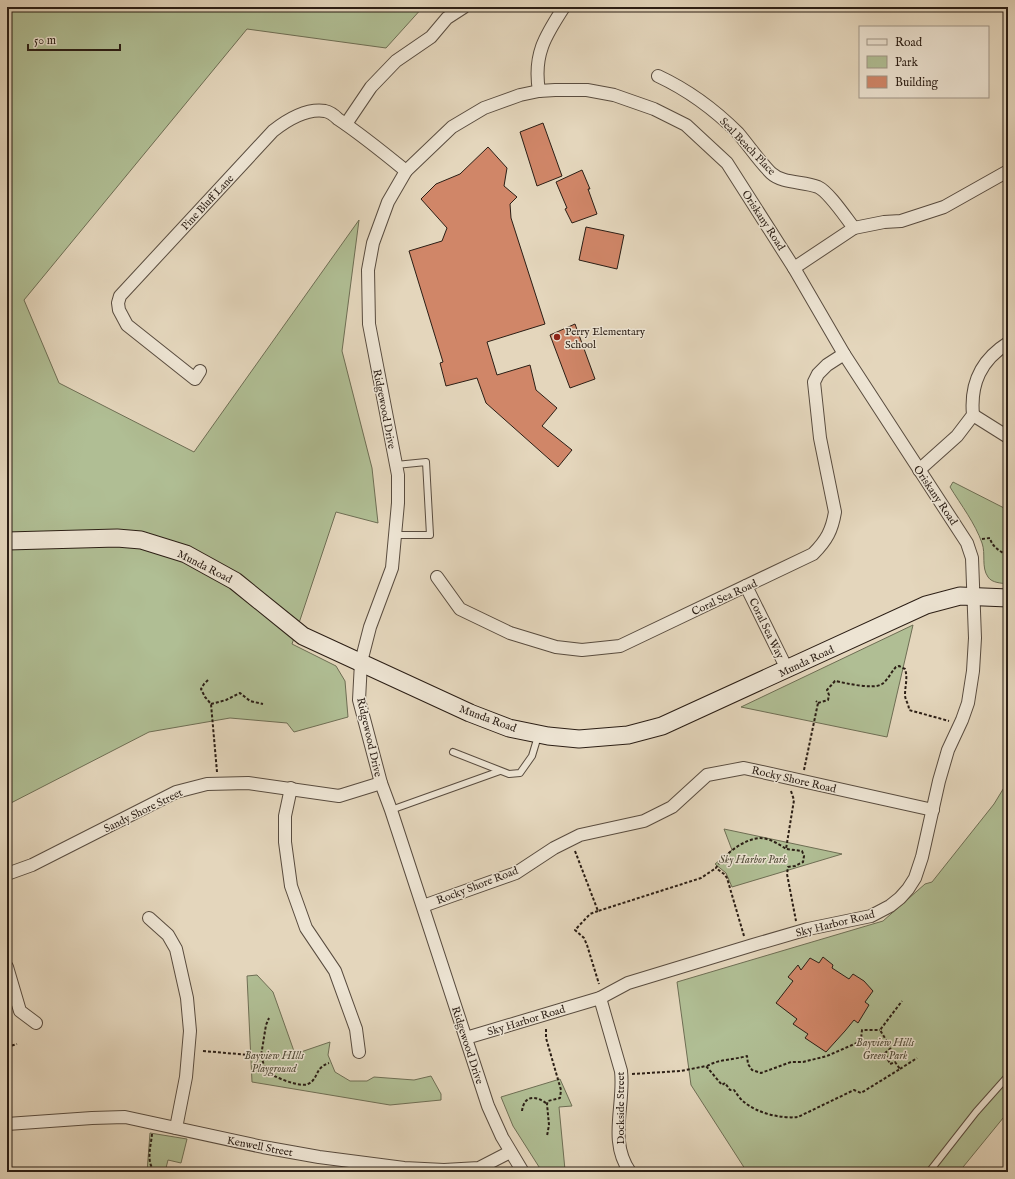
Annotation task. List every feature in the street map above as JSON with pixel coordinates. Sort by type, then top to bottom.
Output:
[{"type":"street","points":[[346,124],[370,88],[396,61],[431,37],[447,18],[464,7]]},
{"type":"street","points":[[538,92],[537,71],[540,50],[549,29],[564,7]]},
{"type":"street","name":"Seal Beach Place","points":[[658,76],[673,83],[714,110],[738,133],[772,174],[784,180],[819,187],[837,204],[854,228]]},
{"type":"street","name":"Oriskany Road","points":[[406,171],[452,127],[468,116],[502,100],[538,92],[571,89],[587,90],[614,95],[654,109],[686,125],[727,163],[794,268],[844,354],[967,543],[972,558],[973,596]]},
{"type":"street","name":"Pine Bluff Lane","points":[[200,370],[195,379],[126,325],[119,310],[118,303],[120,296],[273,131],[281,124],[300,114],[327,111],[406,171]]},
{"type":"street","name":"Ridgewood Drive","points":[[406,171],[388,202],[373,243],[368,270],[369,324],[398,475],[398,504],[392,568],[370,626],[361,662],[359,700],[381,783],[488,1106],[510,1152],[523,1172]]},
{"type":"street","points":[[794,268],[854,228],[884,222],[901,221],[944,207],[1008,171]]},
{"type":"street","points":[[919,470],[957,436],[973,415],[972,404],[974,386],[978,375],[998,349],[1008,343]]},
{"type":"street","name":"Coral Sea Road","points":[[437,577],[460,610],[510,633],[556,648],[582,650],[620,646],[813,554],[828,536],[835,512],[820,438],[814,382],[818,374],[827,365],[844,354]]},
{"type":"street","points":[[973,415],[1008,437]]},
{"type":"street","name":"Munda Road","points":[[7,541],[117,538],[141,540],[186,554],[235,581],[303,636],[470,713],[509,728],[538,734],[579,739],[628,735],[662,726],[926,605],[960,596],[1008,598]]},
{"type":"street","name":"Coral Sea Way","points":[[746,586],[787,670]]},
{"type":"street","name":"Sky Harbor Road","points":[[466,1038],[600,998],[628,983],[808,929],[871,916],[881,912],[900,898],[915,878],[922,857],[948,750],[968,704],[973,671],[975,638],[973,596]]},
{"type":"street","name":"Rocky Shore Road","points":[[422,906],[516,873],[554,848],[580,835],[644,821],[672,807],[706,775],[744,768],[933,810]]},
{"type":"street","name":"Sandy Shore Street","points":[[7,874],[32,866],[176,792],[207,784],[248,783],[339,796],[381,783]]},
{"type":"street","points":[[291,788],[285,816],[285,842],[291,886],[306,928],[335,971],[356,1029],[359,1052]]},
{"type":"street","points":[[149,918],[168,935],[176,949],[188,998],[190,1031],[186,1077],[176,1128]]},
{"type":"street","points":[[7,967],[20,1011],[36,1023]]},
{"type":"street","name":"Dockside Street","points":[[600,998],[623,1082],[618,1127],[619,1143],[621,1155],[630,1172]]},
{"type":"street","name":"Kenwell Street","points":[[7,1124],[125,1117],[277,1150],[404,1168],[444,1170],[479,1168],[510,1152]]},
{"type":"lane","points":[[396,465],[426,462],[430,535],[396,535]]},
{"type":"lane","points":[[453,752],[509,774],[520,773],[532,756],[538,734]]},
{"type":"lane","points":[[391,810],[500,771]]},
{"type":"lane","points":[[928,1172],[976,1112],[1008,1076]]},
{"type":"path","points":[[982,539],[990,538],[991,542],[996,548],[1008,556]]},
{"type":"path","points":[[818,703],[828,700],[829,695],[827,690],[835,681],[866,687],[877,686],[881,685],[896,667],[899,666],[905,669],[907,674],[905,697],[909,705],[909,710],[950,721]]},
{"type":"path","points":[[208,680],[201,689],[205,698],[211,704],[217,772]]},
{"type":"path","points":[[211,704],[226,700],[240,693],[250,701],[263,704]]},
{"type":"path","points":[[804,771],[818,703]]},
{"type":"path","points":[[786,849],[794,800],[791,791]]},
{"type":"path","points":[[599,984],[588,945],[584,938],[575,930],[590,914],[701,878],[716,868],[720,862],[737,847],[751,840],[760,838],[767,839],[786,849],[802,852],[804,856],[803,862],[795,866],[788,867],[787,874],[796,921]]},
{"type":"path","points":[[575,851],[598,911]]},
{"type":"path","points":[[716,868],[727,878],[744,936]]},
{"type":"path","points":[[880,1030],[902,1001]]},
{"type":"path","points":[[269,1018],[266,1025],[261,1056],[266,1070],[274,1076],[301,1086],[307,1085],[312,1081],[319,1068],[329,1063]]},
{"type":"path","points":[[546,1029],[546,1038],[561,1090],[560,1098],[548,1101],[547,1104]]},
{"type":"path","points":[[625,1075],[681,1071],[706,1066],[718,1060],[736,1059],[747,1056],[748,1064],[752,1070],[760,1073],[791,1062],[803,1062],[827,1056],[859,1042],[861,1039],[862,1030],[880,1030]]},
{"type":"path","points":[[880,1030],[891,1048],[885,1053],[890,1064],[895,1062],[900,1069]]},
{"type":"path","points":[[7,1047],[17,1044]]},
{"type":"path","points":[[203,1051],[261,1056]]},
{"type":"path","points":[[706,1066],[722,1084],[725,1083],[730,1090],[734,1090],[744,1102],[761,1112],[791,1118],[798,1117],[854,1090],[861,1093],[917,1058]]},
{"type":"path","points":[[522,1111],[523,1104],[532,1098],[542,1100],[547,1104],[549,1125],[547,1136]]},
{"type":"path","points":[[152,1133],[150,1163],[151,1169],[156,1172]]},
{"type":"green space","points":[[7,7],[423,7],[386,48],[247,29],[24,300],[59,383],[194,452],[359,220],[342,351],[372,468],[378,523],[336,512],[292,644],[336,666],[345,681],[348,717],[294,732],[287,723],[230,718],[149,732],[7,805]]},
{"type":"green space","points":[[953,482],[1008,510],[1008,584],[997,582],[988,577],[984,565],[982,543],[972,521],[950,487]]},
{"type":"green space","points":[[913,625],[887,737],[741,707]]},
{"type":"green space","name":"Bayview Hills Green Park","points":[[1008,781],[1008,1112],[959,1172],[747,1172],[691,1085],[677,982],[883,921],[925,884],[932,882],[994,804]]},
{"type":"green space","name":"Sky Harbor Park","points":[[724,829],[842,854],[732,887],[726,873],[715,864],[732,850]]},
{"type":"green space","name":"Bayview HIlls Playground","points":[[257,975],[273,992],[295,1054],[330,1042],[328,1055],[335,1072],[350,1081],[367,1081],[374,1077],[414,1080],[431,1076],[441,1094],[441,1100],[390,1105],[252,1082],[247,976]]},
{"type":"green space","points":[[560,1079],[572,1106],[559,1107],[565,1170],[541,1170],[513,1126],[501,1097]]},
{"type":"green space","points":[[150,1133],[187,1139],[181,1163],[168,1160],[165,1172],[147,1172]]},
{"type":"building","points":[[543,123],[562,176],[537,186],[520,132]]},
{"type":"building","points":[[488,147],[507,168],[504,186],[517,197],[510,204],[511,218],[545,324],[487,342],[497,375],[530,365],[536,390],[557,408],[542,426],[572,450],[558,467],[486,403],[477,378],[446,386],[440,363],[443,362],[409,251],[442,241],[447,228],[421,199],[436,184],[460,174]]},
{"type":"building","points":[[582,170],[590,189],[588,189],[597,214],[572,223],[565,209],[567,208],[556,182]]},
{"type":"building","points":[[586,227],[624,235],[617,269],[579,260]]},
{"type":"building","points":[[575,324],[595,379],[570,388],[550,335]]},
{"type":"building","points":[[823,957],[833,965],[832,968],[849,979],[853,974],[864,981],[873,991],[865,1002],[869,1005],[858,1023],[854,1020],[826,1052],[805,1038],[808,1034],[793,1024],[797,1019],[776,1003],[793,981],[788,977],[798,965],[801,970],[810,958],[819,963]]},
{"type":"place","name":"Perry Elementary School","points":[[557,337]]}]
